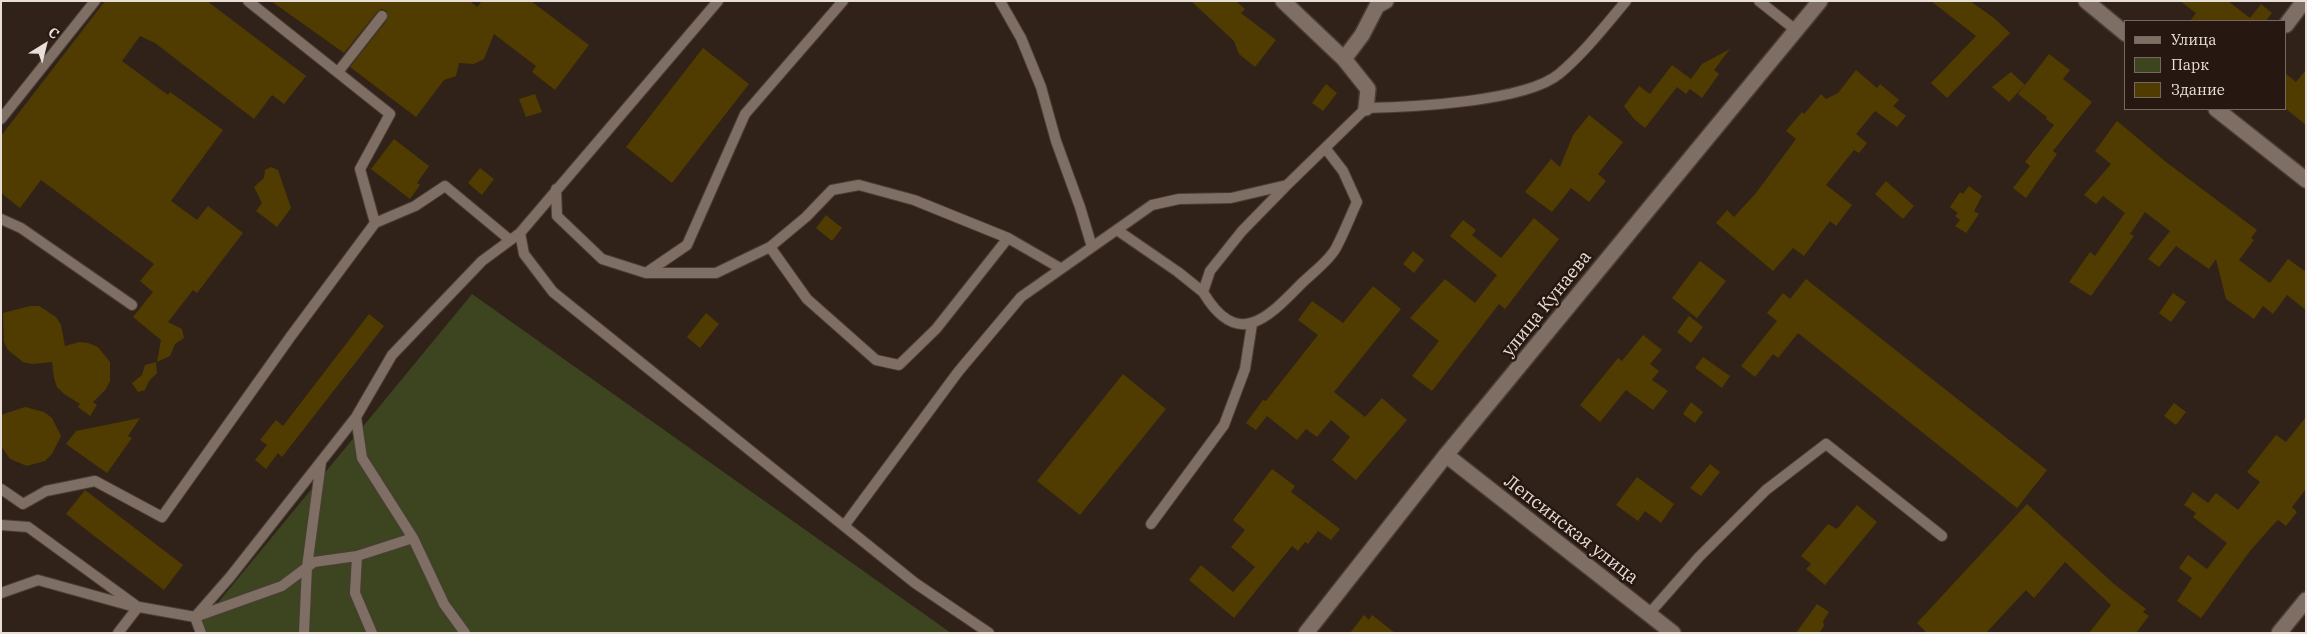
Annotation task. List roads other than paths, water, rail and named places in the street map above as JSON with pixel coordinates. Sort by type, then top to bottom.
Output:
[{"type":"main road","points":[[1283,1],[1344,59],[1368,90],[1366,108]]},
{"type":"main road","points":[[1344,59],[1362,35],[1377,6],[1386,1]]},
{"type":"main road","name":"улица Кунаева","points":[[1306,633],[1446,455],[1820,1]]},
{"type":"main road","points":[[2086,1],[2124,32]]},
{"type":"main road","points":[[2287,24],[2304,1]]},
{"type":"main road","points":[[2219,110],[2306,180]]},
{"type":"main road","name":"Лепсинская улица","points":[[1446,455],[1673,633]]},
{"type":"main road","points":[[2279,633],[2306,600]]},
{"type":"lane","points":[[1,120],[96,1]]},
{"type":"lane","points":[[248,1],[390,114],[360,169],[375,223]]},
{"type":"lane","points":[[195,617],[230,577],[356,417],[392,356],[482,261],[520,233],[718,1]]},
{"type":"lane","points":[[646,273],[687,245],[745,114],[843,1]]},
{"type":"lane","points":[[1000,1],[1020,38],[1041,87],[1056,141],[1080,207],[1092,247]]},
{"type":"lane","points":[[1202,292],[1210,271],[1242,231],[1366,108],[1406,107],[1524,92],[1558,75],[1626,1]]},
{"type":"lane","points":[[1759,1],[1796,31]]},
{"type":"lane","points":[[338,72],[382,16]]},
{"type":"lane","points":[[1117,230],[1178,272],[1202,292],[1212,307],[1234,324],[1252,324],[1278,308],[1335,249],[1357,202],[1343,171],[1326,149]]},
{"type":"lane","points":[[556,189],[557,216],[602,259],[646,273],[716,273],[770,247],[806,217],[832,190],[859,185],[914,200],[1008,238],[1060,268]]},
{"type":"lane","points":[[844,526],[958,372],[1021,297],[1152,205],[1179,199],[1231,198],[1287,185]]},
{"type":"lane","points":[[1,489],[23,504],[46,490],[95,482],[162,517],[291,336],[375,223],[415,206],[445,186],[510,240]]},
{"type":"lane","points":[[1,219],[21,228],[132,305]]},
{"type":"lane","points":[[520,233],[524,254],[553,292],[915,583],[989,633]]},
{"type":"lane","points":[[770,247],[807,299],[876,360],[898,365],[936,329],[1008,238]]},
{"type":"lane","points":[[1150,524],[1224,425],[1245,369],[1252,324]]},
{"type":"lane","points":[[356,417],[362,458],[413,538],[444,604],[466,633]]},
{"type":"lane","points":[[1648,615],[1699,557],[1766,490],[1826,444],[1942,536]]},
{"type":"lane","points":[[304,633],[307,568],[322,460]]},
{"type":"lane","points":[[1,525],[28,527],[138,607]]},
{"type":"lane","points":[[1,593],[38,580],[138,607],[195,617],[282,586],[314,562],[357,556],[413,538]]},
{"type":"lane","points":[[357,556],[355,593],[372,633]]},
{"type":"lane","points":[[118,633],[138,607]]},
{"type":"lane","points":[[195,617],[201,633]]}]
